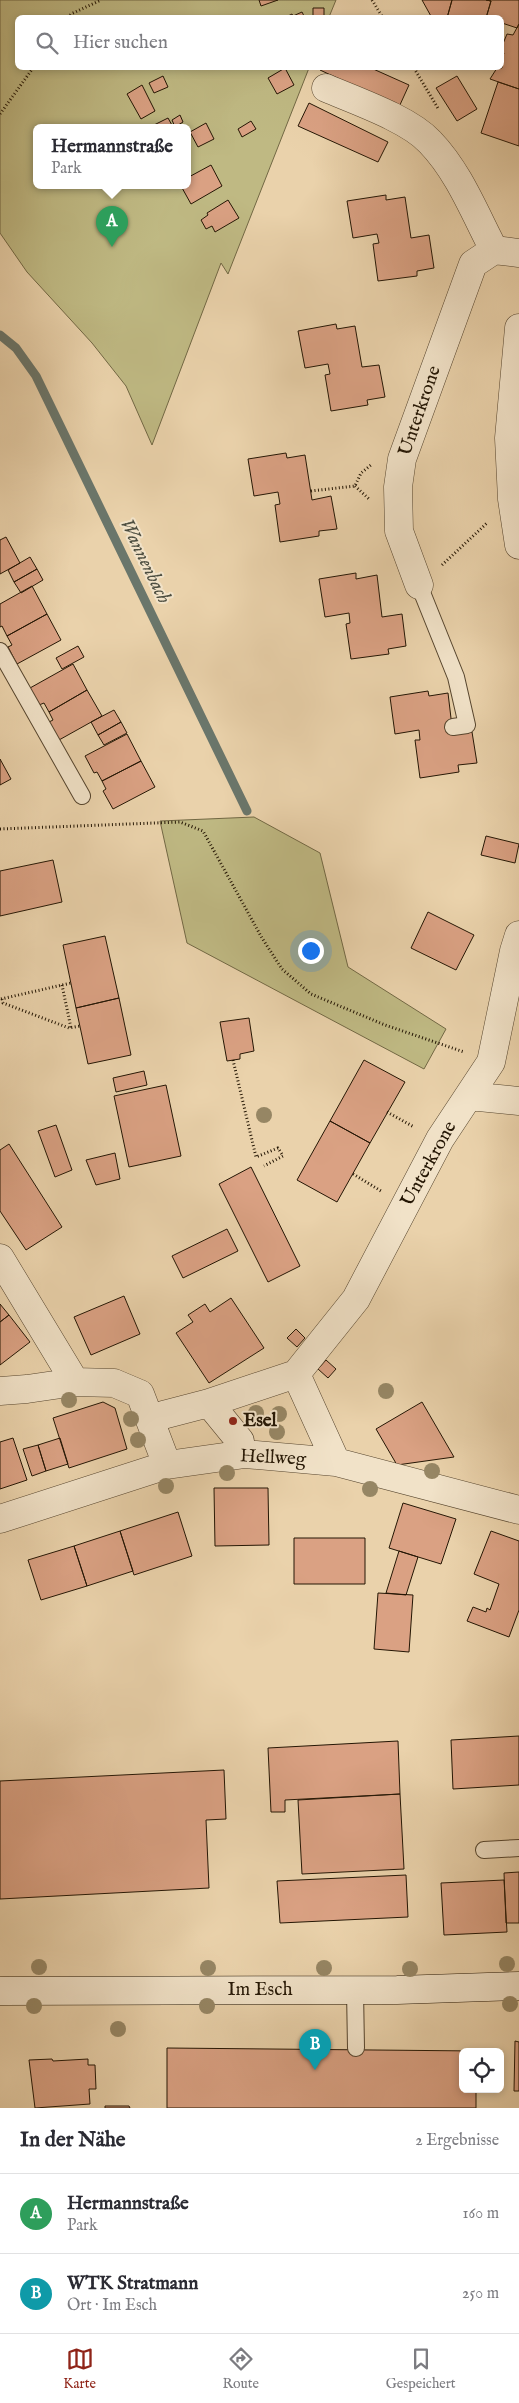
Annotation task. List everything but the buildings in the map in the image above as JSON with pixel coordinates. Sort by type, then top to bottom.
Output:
[{"type":"street","name":"Unterkrone","points":[[326,88],[400,121],[429,141],[452,170],[506,251],[473,264],[402,459],[398,487],[399,531],[419,585]]},
{"type":"street","points":[[519,328],[510,438],[512,499],[519,545]]},
{"type":"street","name":"Unterkrone","points":[[296,1374],[356,1299],[440,1138],[491,1062],[519,935]]},
{"type":"street","points":[[469,1096],[519,1102]]},
{"type":"street","points":[[0,1258],[76,1382]]},
{"type":"street","points":[[163,1415],[209,1403],[296,1374],[336,1462]]},
{"type":"street","points":[[0,1390],[27,1389],[76,1382],[114,1383],[140,1394],[167,1465]]},
{"type":"street","points":[[209,1403],[240,1440]]},
{"type":"street","name":"Hellweg","points":[[0,1519],[167,1465],[245,1454],[336,1462],[519,1510]]},
{"type":"street","name":"Im Esch","points":[[0,1991],[355,1990],[519,1986]]},
{"type":"lane","points":[[419,585],[456,678],[467,725],[452,727]]},
{"type":"lane","points":[[0,651],[82,796]]},
{"type":"lane","points":[[484,1850],[519,1848]]},
{"type":"lane","points":[[355,1990],[356,2048]]},
{"type":"path","points":[[70,15],[101,0]]},
{"type":"path","points":[[372,0],[381,15]]},
{"type":"path","points":[[0,114],[32,70]]},
{"type":"path","points":[[311,491],[355,486],[361,474],[372,464],[384,459],[402,459]]},
{"type":"path","points":[[454,555],[491,520]]},
{"type":"path","points":[[0,829],[180,822],[204,831],[262,938],[282,969],[311,994],[385,1025],[491,1062]]},
{"type":"path","points":[[71,983],[1,999],[3,1003],[71,1028],[80,1026]]},
{"type":"path","points":[[62,985],[71,1028]]},
{"type":"path","points":[[233,1060],[256,1157],[278,1148],[283,1156],[264,1166]]},
{"type":"path","points":[[387,1112],[394,1117]]},
{"type":"path","points":[[353,1174],[358,1177]]},
{"type":"shaded area","points":[[0,0],[336,0],[330,15],[15,15],[15,70],[308,70],[228,274],[221,263],[152,445],[126,386],[92,343],[27,272],[0,233]]},
{"type":"shaded area","points":[[254,817],[320,853],[348,967],[446,1029],[424,1069],[187,943],[160,821]]},
{"type":"waterway","name":"Wannenbach","points":[[0,335],[16,348],[36,376],[247,811]]},
{"type":"place","name":"Hermannstraße","points":[[112,247]]},
{"type":"place","name":"Esel","points":[[233,1421]]},
{"type":"place","name":"WTK Stratmann","points":[[315,2070]]}]
